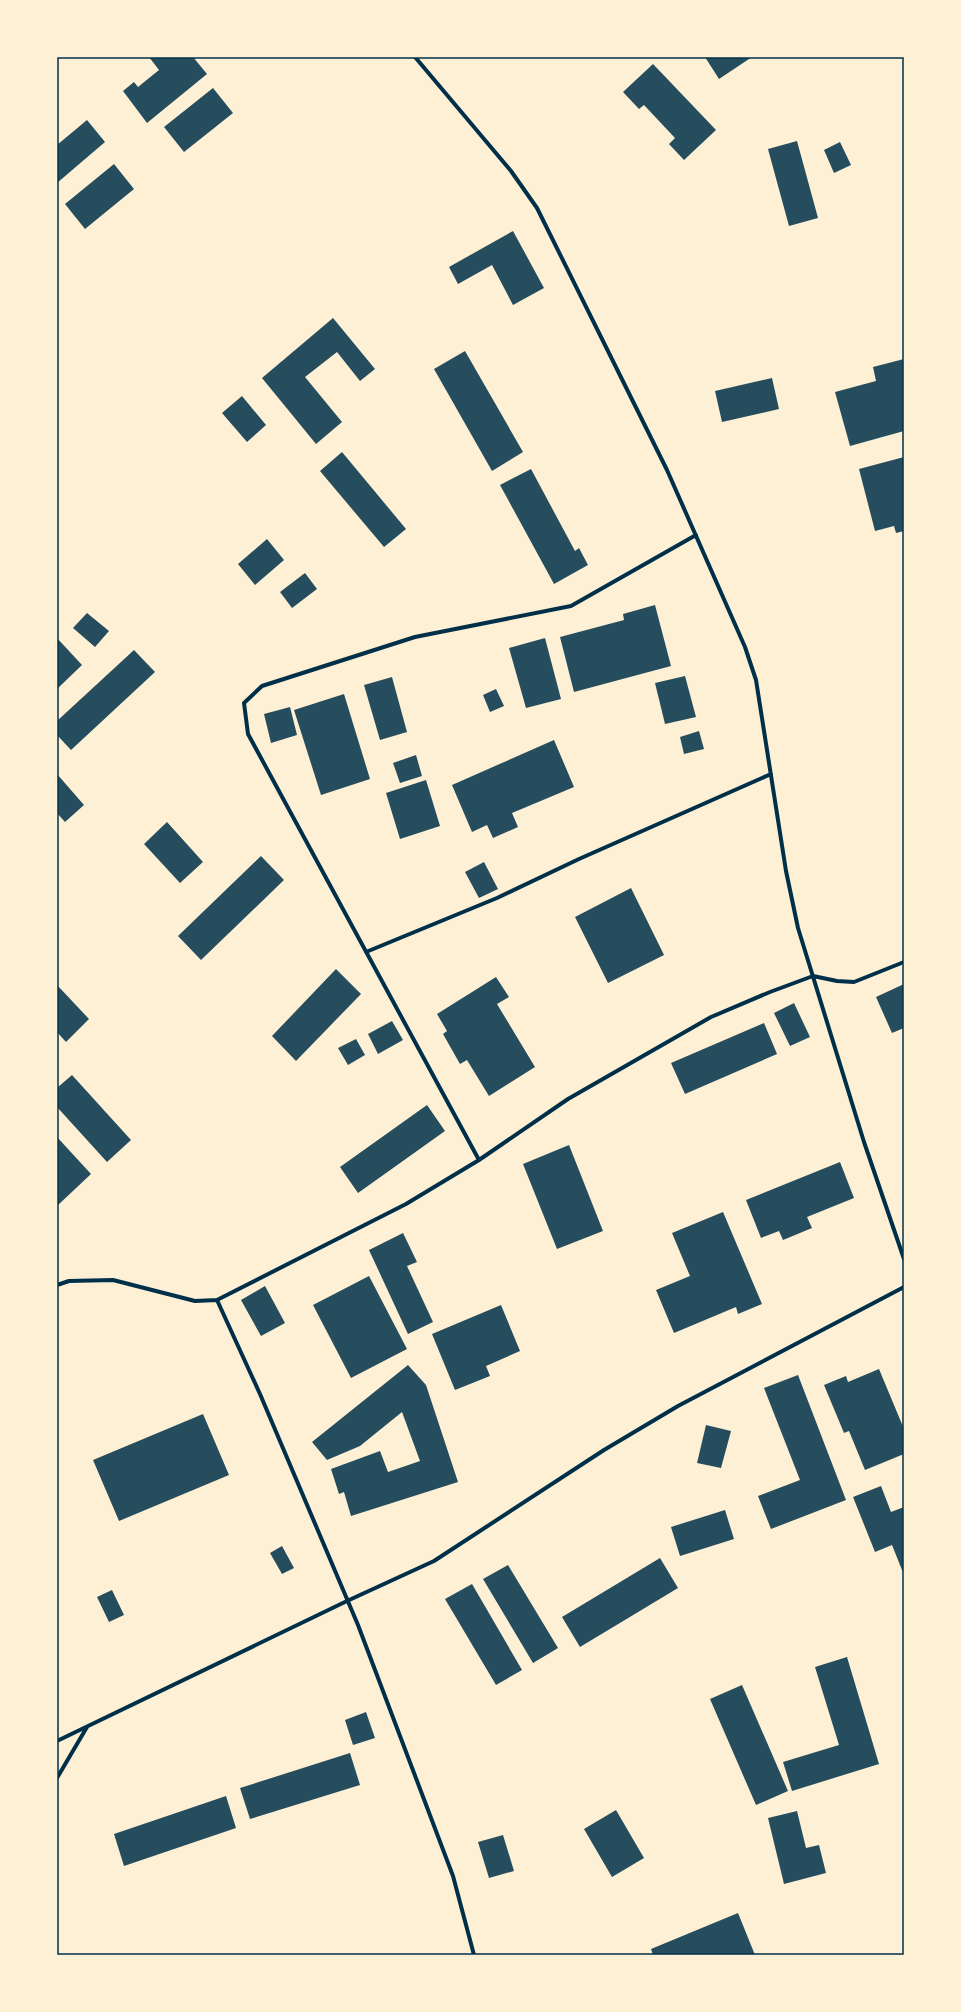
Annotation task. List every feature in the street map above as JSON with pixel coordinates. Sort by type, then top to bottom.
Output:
[{"type":"street","points":[[415,57],[511,171],[537,208],[667,470],[748,653],[756,680],[786,870],[798,928],[864,1142],[904,1258]]},
{"type":"street","points":[[479,1160],[248,734],[244,703],[262,686],[415,637],[571,606],[696,535]]},
{"type":"street","points":[[366,952],[497,898],[579,859],[771,774]]},
{"type":"street","points":[[57,1285],[69,1281],[113,1280],[195,1301],[217,1300],[406,1204],[479,1160],[568,1099],[711,1017],[813,976],[837,981],[854,982],[904,962]]},
{"type":"street","points":[[899,1243],[904,1241]]},
{"type":"street","points":[[57,1741],[434,1560],[604,1450],[678,1406],[904,1287]]},
{"type":"street","points":[[217,1300],[260,1394],[358,1625],[454,1876],[474,1955]]},
{"type":"street","points":[[57,1778],[87,1726]]},
{"type":"building","points":[[149,57],[193,57],[207,74],[147,123],[123,91],[134,82],[138,87],[159,70]]},
{"type":"building","points":[[705,57],[752,57],[719,79]]},
{"type":"building","points":[[653,64],[716,130],[684,160],[669,144],[675,138],[644,105],[639,109],[623,92]]},
{"type":"building","points":[[213,88],[233,113],[184,152],[164,127]]},
{"type":"building","points":[[87,120],[105,142],[57,183],[57,145]]},
{"type":"building","points":[[797,141],[818,218],[789,226],[768,149]]},
{"type":"building","points":[[840,142],[851,165],[834,173],[824,150]]},
{"type":"building","points":[[114,164],[134,189],[85,229],[65,204]]},
{"type":"building","points":[[513,231],[544,288],[513,305],[492,265],[458,284],[449,267]]},
{"type":"building","points":[[333,318],[375,369],[360,381],[337,352],[305,377],[342,422],[316,444],[262,378]]},
{"type":"building","points":[[465,351],[523,452],[492,471],[434,369]]},
{"type":"building","points":[[904,359],[904,431],[850,446],[835,392],[876,381],[873,367]]},
{"type":"building","points":[[772,378],[779,409],[722,422],[715,391]]},
{"type":"building","points":[[242,396],[266,425],[247,442],[222,413]]},
{"type":"building","points":[[342,452],[406,529],[384,547],[320,471]]},
{"type":"building","points":[[904,457],[904,531],[896,533],[894,526],[875,531],[859,469]]},
{"type":"building","points":[[531,469],[575,551],[579,548],[588,565],[554,584],[500,485]]},
{"type":"building","points":[[267,539],[284,560],[255,585],[238,564]]},
{"type":"building","points":[[305,573],[317,589],[292,608],[280,592]]},
{"type":"building","points":[[655,605],[671,666],[574,692],[560,637],[624,620],[623,614]]},
{"type":"building","points":[[87,613],[109,631],[95,647],[73,628]]},
{"type":"building","points":[[57,638],[82,665],[57,689]]},
{"type":"building","points":[[545,638],[561,699],[526,708],[509,648]]},
{"type":"building","points":[[134,650],[155,672],[71,750],[57,735],[57,721]]},
{"type":"building","points":[[685,676],[696,717],[665,724],[655,683]]},
{"type":"building","points":[[392,677],[407,732],[380,740],[364,685]]},
{"type":"building","points":[[496,689],[504,706],[490,712],[483,695]]},
{"type":"building","points":[[344,694],[370,779],[321,795],[294,710]]},
{"type":"building","points":[[290,707],[297,735],[271,743],[264,714]]},
{"type":"building","points":[[699,731],[704,749],[684,754],[680,737]]},
{"type":"building","points":[[554,740],[574,787],[512,813],[518,827],[493,838],[487,825],[472,832],[452,785]]},
{"type":"building","points":[[416,755],[422,776],[400,783],[393,763]]},
{"type":"building","points":[[57,774],[84,805],[65,822],[57,813]]},
{"type":"building","points":[[426,780],[440,826],[400,839],[386,793]]},
{"type":"building","points":[[167,822],[203,862],[180,883],[144,844]]},
{"type":"building","points":[[261,856],[284,880],[201,960],[178,936]]},
{"type":"building","points":[[484,862],[498,889],[479,898],[465,872]]},
{"type":"building","points":[[631,888],[664,955],[608,983],[575,917]]},
{"type":"building","points":[[336,969],[361,994],[296,1061],[272,1036]]},
{"type":"building","points":[[496,977],[509,997],[497,1004],[535,1067],[489,1096],[467,1060],[460,1064],[443,1034],[447,1031],[437,1014]]},
{"type":"building","points":[[904,984],[904,1028],[892,1033],[876,997]]},
{"type":"building","points":[[57,985],[89,1019],[66,1042],[57,1032]]},
{"type":"building","points":[[794,1003],[810,1037],[790,1046],[774,1013]]},
{"type":"building","points":[[392,1021],[403,1040],[378,1054],[368,1034]]},
{"type":"building","points":[[764,1023],[777,1054],[685,1094],[671,1063]]},
{"type":"building","points":[[356,1039],[365,1055],[348,1065],[338,1048]]},
{"type":"building","points":[[72,1075],[131,1140],[107,1162],[57,1107],[57,1088]]},
{"type":"building","points":[[427,1105],[445,1131],[358,1193],[340,1167]]},
{"type":"building","points":[[57,1137],[91,1174],[57,1206]]},
{"type":"building","points":[[569,1145],[603,1231],[557,1249],[523,1164]]},
{"type":"building","points":[[840,1162],[854,1198],[807,1217],[812,1228],[783,1240],[779,1231],[761,1238],[746,1200]]},
{"type":"building","points":[[723,1212],[762,1304],[738,1314],[736,1307],[674,1333],[656,1290],[690,1276],[672,1233]]},
{"type":"building","points":[[403,1233],[417,1262],[407,1266],[433,1322],[408,1334],[369,1250]]},
{"type":"building","points":[[369,1276],[407,1349],[351,1378],[313,1305]]},
{"type":"building","points":[[265,1286],[285,1323],[261,1336],[241,1300]]},
{"type":"building","points":[[501,1305],[520,1351],[486,1366],[490,1376],[455,1390],[432,1334]]},
{"type":"building","points":[[408,1365],[426,1385],[458,1482],[351,1516],[344,1492],[339,1494],[331,1469],[380,1451],[388,1472],[420,1461],[402,1412],[360,1446],[327,1460],[312,1442]]},
{"type":"building","points":[[879,1369],[904,1429],[904,1454],[865,1470],[849,1431],[844,1433],[824,1385],[846,1376],[848,1382]]},
{"type":"building","points":[[798,1375],[846,1500],[771,1529],[758,1496],[800,1480],[764,1388]]},
{"type":"building","points":[[203,1414],[229,1475],[119,1521],[93,1460]]},
{"type":"building","points":[[706,1425],[731,1431],[721,1468],[697,1463]]},
{"type":"building","points":[[881,1486],[891,1512],[904,1507],[904,1575],[892,1545],[875,1552],[853,1497]]},
{"type":"building","points":[[725,1510],[734,1539],[680,1556],[671,1527]]},
{"type":"building","points":[[282,1546],[294,1568],[282,1574],[270,1553]]},
{"type":"building","points":[[660,1558],[678,1588],[580,1647],[562,1617]]},
{"type":"building","points":[[508,1565],[558,1648],[533,1663],[483,1579]]},
{"type":"building","points":[[472,1584],[522,1670],[496,1685],[445,1599]]},
{"type":"building","points":[[112,1590],[124,1615],[109,1622],[97,1597]]},
{"type":"building","points":[[847,1657],[879,1764],[792,1791],[783,1762],[839,1745],[815,1667]]},
{"type":"building","points":[[742,1685],[788,1791],[756,1805],[710,1699]]},
{"type":"building","points":[[366,1712],[375,1738],[353,1745],[345,1720]]},
{"type":"building","points":[[350,1753],[360,1785],[250,1819],[240,1788]]},
{"type":"building","points":[[226,1796],[236,1828],[124,1866],[114,1834]]},
{"type":"building","points":[[616,1810],[644,1858],[612,1877],[584,1829]]},
{"type":"building","points":[[797,1811],[806,1848],[819,1845],[826,1873],[784,1884],[768,1818]]},
{"type":"building","points":[[503,1835],[514,1871],[489,1878],[478,1842]]},
{"type":"building","points":[[738,1913],[755,1955],[653,1955],[651,1949]]}]
